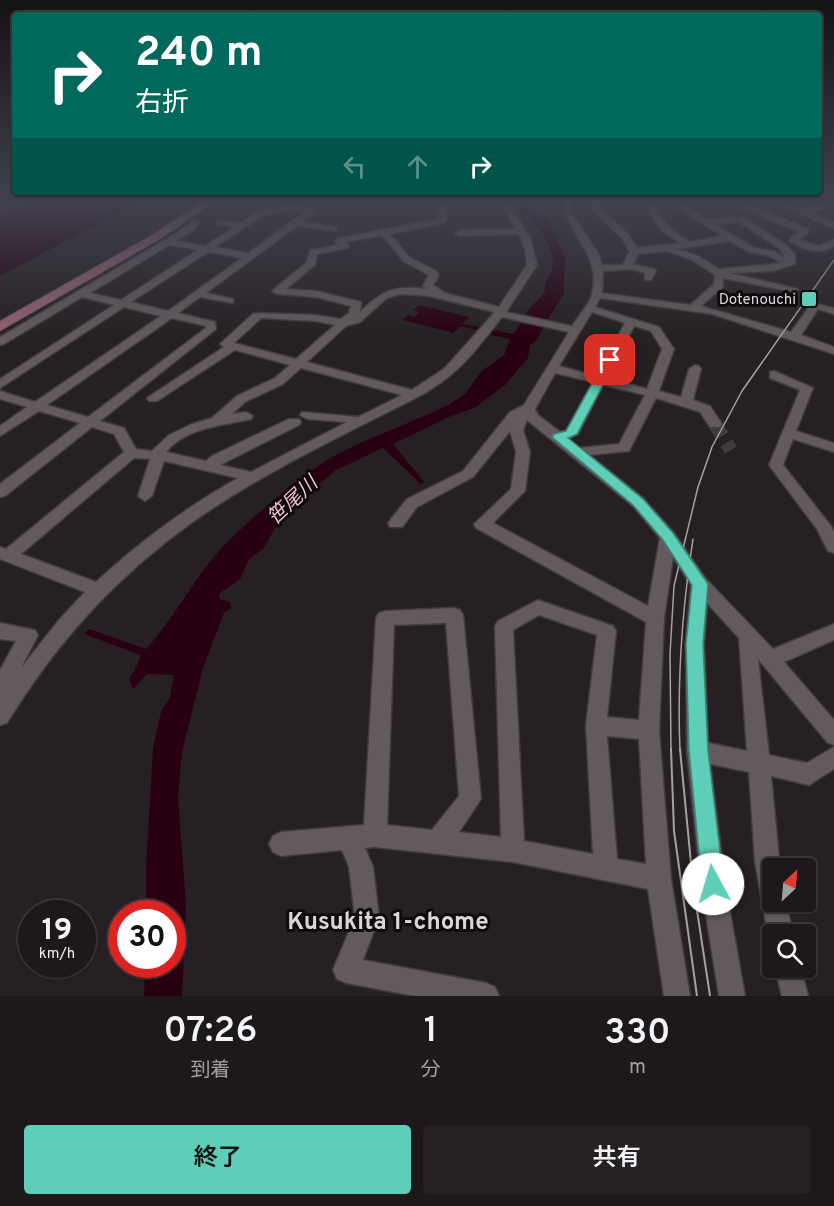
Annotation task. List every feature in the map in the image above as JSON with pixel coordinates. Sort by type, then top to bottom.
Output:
[{"type":"main road","points":[[0,327],[144,244]]},
{"type":"street","points":[[0,342],[164,244]]},
{"type":"street","points":[[182,244],[249,256]]},
{"type":"street","points":[[0,384],[215,244]]},
{"type":"street","points":[[0,432],[265,244]]},
{"type":"street","points":[[217,421],[241,399],[279,381],[354,314],[357,304],[316,294],[277,291],[312,263],[313,252],[345,246],[343,244]]},
{"type":"street","points":[[395,244],[406,259],[433,273],[428,286],[441,294],[441,297]]},
{"type":"street","points":[[2,702],[45,648],[98,590],[157,540],[207,503],[414,394],[437,381],[456,366],[502,312],[532,266],[531,252],[527,244]]},
{"type":"street","points":[[588,244],[598,268],[597,295],[573,329],[528,405],[516,430],[523,452],[518,491],[482,524],[655,618]]},
{"type":"street","points":[[629,266],[634,251],[630,244]]},
{"type":"street","points":[[634,251],[670,249],[691,244]]},
{"type":"street","points":[[742,244],[752,250],[772,254],[790,264]]},
{"type":"street","points":[[779,244],[790,254],[790,264]]},
{"type":"street","points":[[804,244],[817,250],[826,250],[832,244]]},
{"type":"street","points":[[670,249],[695,258],[719,273],[793,289]]},
{"type":"street","points":[[719,273],[734,268],[754,269],[790,264]]},
{"type":"street","points":[[598,268],[627,268],[629,266],[651,272],[648,278]]},
{"type":"street","points":[[693,308],[719,285],[719,273]]},
{"type":"street","points":[[414,394],[226,344],[258,315],[315,318],[349,324],[388,293],[417,291],[573,329]]},
{"type":"street","points":[[0,492],[211,328],[211,324],[81,294]]},
{"type":"street","points":[[198,294],[229,301]]},
{"type":"street","points":[[597,295],[713,311],[834,351]]},
{"type":"street","points":[[794,336],[816,305],[834,310]]},
{"type":"street","points":[[578,452],[624,448],[652,393],[668,349],[655,329],[589,308]]},
{"type":"street","points":[[558,437],[571,434],[632,322]]},
{"type":"street","points":[[153,398],[204,368],[233,346]]},
{"type":"street","points":[[551,368],[686,402],[705,409],[715,424]]},
{"type":"street","points":[[686,402],[695,369]]},
{"type":"street","points":[[774,375],[807,388],[776,465],[823,526],[834,547]]},
{"type":"street","points":[[0,395],[119,431],[131,453]]},
{"type":"street","points":[[528,405],[532,417],[638,502],[668,537],[700,584],[770,659],[834,735]]},
{"type":"street","points":[[396,523],[412,503],[468,474],[514,415],[528,405]]},
{"type":"street","points":[[144,496],[157,463],[156,455],[163,446],[217,421],[246,416]]},
{"type":"street","points":[[210,466],[217,459],[300,419],[353,419],[359,423]]},
{"type":"street","points":[[788,432],[834,448]]},
{"type":"street","points":[[3,555],[131,453],[156,455],[253,477]]},
{"type":"street","points":[[668,537],[655,618],[649,731],[659,879],[677,996]]},
{"type":"street","points":[[3,555],[98,590]]},
{"type":"street","points":[[700,584],[694,644],[698,751],[713,884],[732,996]]},
{"type":"street","points":[[513,850],[504,626],[538,607],[607,632],[596,726],[606,869]]},
{"type":"street","points":[[375,835],[385,618],[454,615],[470,798],[437,842]]},
{"type":"street","points":[[0,631],[29,635],[2,702]]},
{"type":"street","points":[[770,659],[834,632]]},
{"type":"street","points":[[748,636],[748,669],[759,763],[765,858]]},
{"type":"street","points":[[596,726],[649,731]]},
{"type":"street","points":[[698,751],[809,774],[834,757]]},
{"type":"street","points":[[281,844],[375,835],[513,850],[659,879]]},
{"type":"street","points":[[349,838],[361,867],[367,917],[346,970],[486,996]]},
{"type":"street","points":[[790,978],[795,996]]},
{"type":"water","points":[[0,244],[60,244],[0,276]]},
{"type":"water","name":"笹尾川","points":[[548,244],[559,244],[565,256],[564,294],[537,340],[530,345],[528,358],[505,385],[476,407],[449,417],[393,444],[424,482],[421,484],[383,448],[336,470],[300,497],[275,528],[264,548],[249,559],[240,579],[220,593],[219,599],[230,602],[231,608],[224,613],[203,668],[182,752],[178,796],[186,900],[146,900],[153,748],[161,712],[170,697],[174,675],[147,674],[133,689],[129,678],[141,655],[84,634],[89,629],[146,649],[220,550],[243,527],[302,478],[329,459],[358,444],[450,404],[465,394],[482,371],[504,355],[510,339],[491,335],[496,330],[512,334],[515,332],[529,309],[545,292],[552,270],[552,256]]},
{"type":"water","points":[[419,305],[469,317],[454,333],[403,320],[408,315],[414,317],[419,312],[413,310]]},
{"type":"water","points":[[145,978],[183,978],[182,996],[144,996]]},
{"type":"waterway","points":[[461,325],[498,333]]},
{"type":"tunnel","points":[[715,424],[731,450]]},
{"type":"tram line","points":[[671,751],[670,654],[674,586],[698,487],[712,447],[742,391],[834,260]]},
{"type":"tram line","points":[[680,751],[681,645],[693,539]]},
{"type":"tram line","points":[[671,749],[674,831],[697,996]]},
{"type":"tram line","points":[[680,749],[693,884],[710,996]]},
{"type":"place","name":"Dotenouchi","points":[[809,299]]},
{"type":"district","name":"Kusukita 1-chome","points":[[388,921]]},
{"type":"route","points":[[610,360],[571,434],[558,437],[638,502],[681,554],[700,584],[694,644],[698,751],[713,884]]}]
